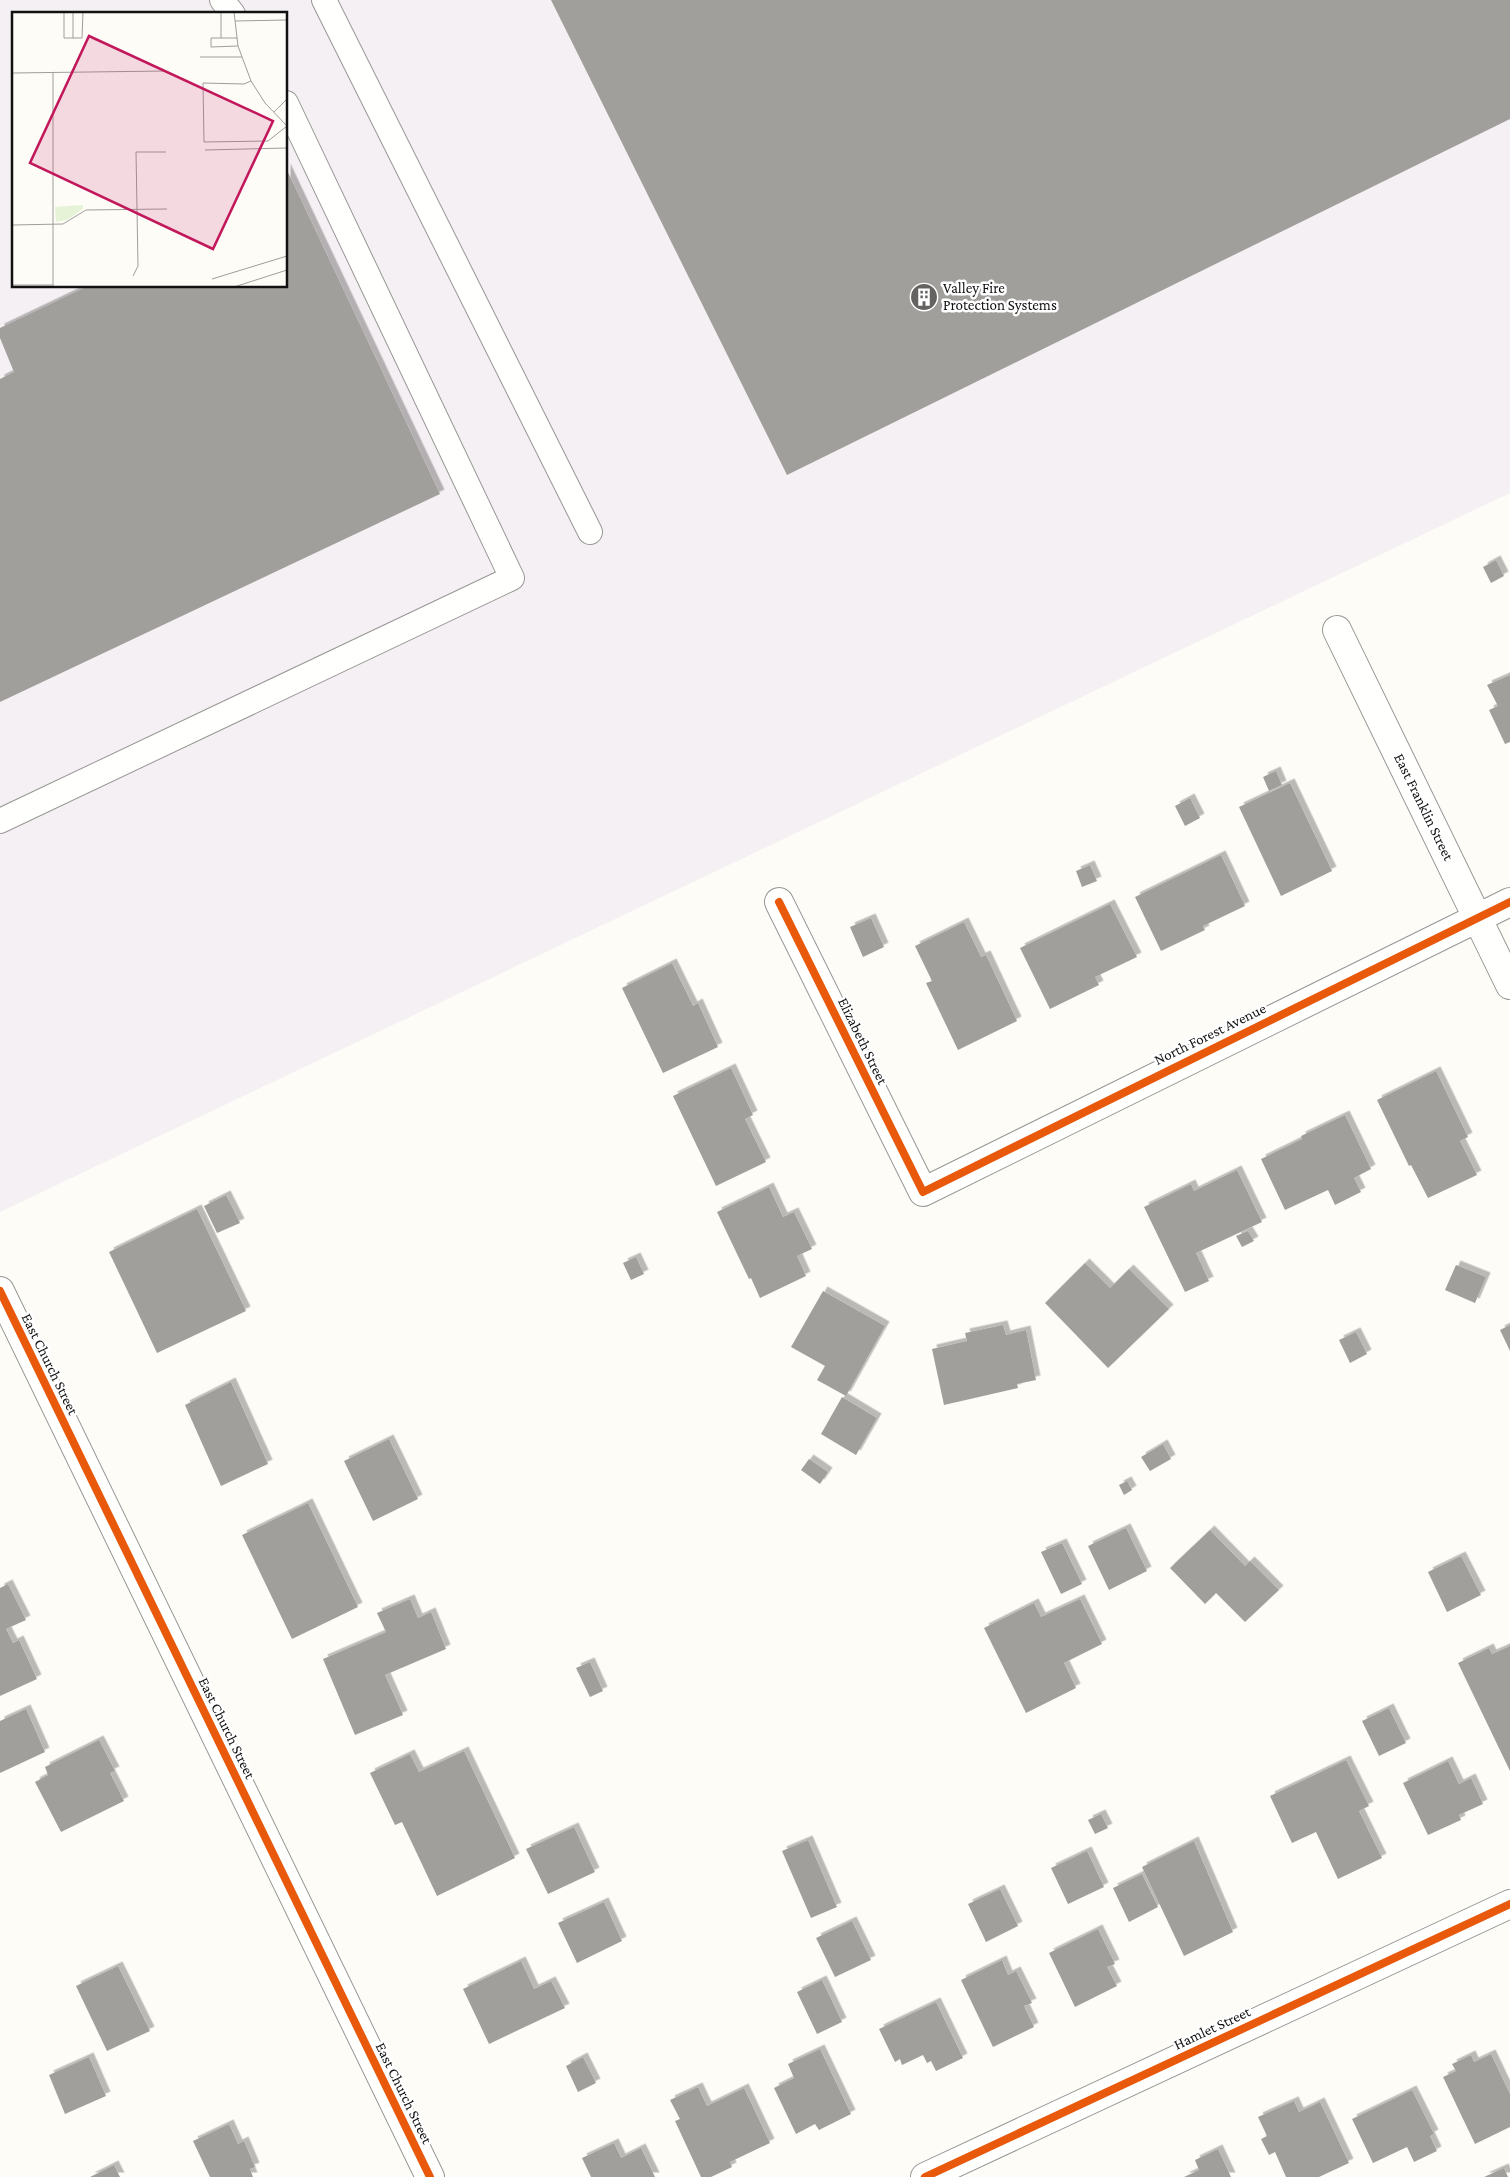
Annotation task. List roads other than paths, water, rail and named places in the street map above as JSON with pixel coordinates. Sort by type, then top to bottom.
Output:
[{"type":"street","name":"East Franklin Street","points":[[1337,630],[1510,985]]},
{"type":"street","name":"Elizabeth Street","points":[[779,902],[922,1192]]},
{"type":"street","name":"North Forest Avenue","points":[[922,1192],[1510,902]]},
{"type":"street","name":"East Church Street","points":[[0,1291],[430,2177]]},
{"type":"street","name":"Hamlet Street","points":[[925,2177],[1510,1904]]},
{"type":"lane","points":[[222,0],[231,12]]},
{"type":"lane","points":[[324,0],[590,532]]},
{"type":"lane","points":[[0,821],[512,578],[288,107]]},
{"type":"place","name":"Valley Fire Protection Systems","points":[[924,297]]}]
